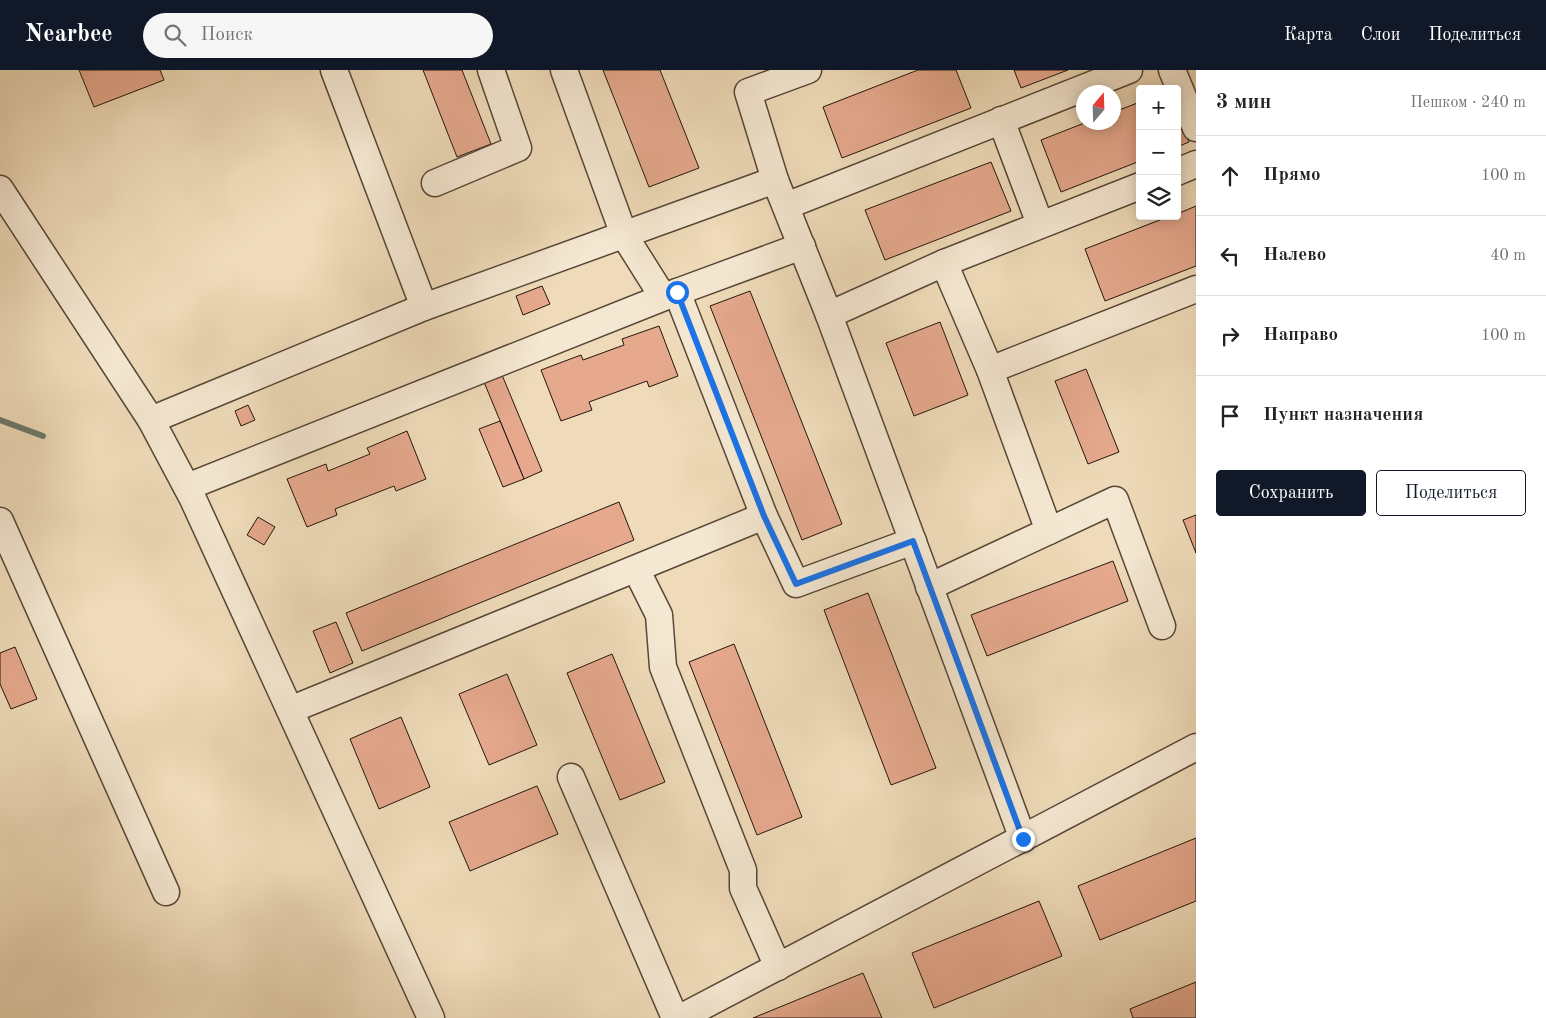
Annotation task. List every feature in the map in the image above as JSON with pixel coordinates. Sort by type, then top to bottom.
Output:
[{"type":"street","points":[[334,70],[424,306]]},
{"type":"street","points":[[435,183],[518,148],[490,70]]},
{"type":"street","points":[[564,70],[624,235],[670,294],[764,516],[796,584],[913,541]]},
{"type":"street","points":[[808,70],[748,92],[775,180],[830,315],[1023,839]]},
{"type":"street","points":[[786,206],[1129,70]]},
{"type":"street","points":[[1172,70],[1196,128]]},
{"type":"street","points":[[1001,120],[1040,224]]},
{"type":"street","points":[[1181,170],[1196,164]]},
{"type":"street","points":[[151,420],[424,306],[775,180]]},
{"type":"street","points":[[830,315],[944,262],[1136,188]]},
{"type":"street","points":[[0,189],[151,420],[187,487],[431,1018]]},
{"type":"street","points":[[187,487],[670,294],[802,246]]},
{"type":"street","points":[[944,262],[990,370],[1049,531]]},
{"type":"street","points":[[990,370],[1196,289]]},
{"type":"street","points":[[929,586],[1115,500],[1162,626]]},
{"type":"street","points":[[290,710],[764,516]]},
{"type":"street","points":[[0,521],[166,892]]},
{"type":"street","points":[[636,569],[659,615],[663,667],[744,870],[743,888],[778,967]]},
{"type":"street","points":[[680,1018],[1196,747]]},
{"type":"street","points":[[570,777],[675,1018]]},
{"type":"building","points":[[79,70],[160,70],[164,80],[94,107]]},
{"type":"building","points":[[423,70],[462,70],[491,144],[457,157]]},
{"type":"building","points":[[603,70],[660,70],[699,168],[649,187]]},
{"type":"building","points":[[918,70],[956,70],[971,108],[842,158],[823,107]]},
{"type":"building","points":[[1014,70],[1068,70],[1021,88]]},
{"type":"building","points":[[1136,104],[1136,163],[1061,192],[1041,140],[1076,126],[1076,130],[1121,130],[1121,109]]},
{"type":"building","points":[[1181,122],[1189,142],[1181,145]]},
{"type":"building","points":[[991,162],[1011,211],[885,260],[865,210]]},
{"type":"building","points":[[1196,206],[1196,266],[1105,301],[1085,249],[1160,220],[1181,220],[1181,212]]},
{"type":"building","points":[[542,286],[550,304],[523,315],[516,296]]},
{"type":"building","points":[[750,291],[842,524],[802,540],[710,306]]},
{"type":"building","points":[[940,322],[968,395],[914,416],[886,343]]},
{"type":"building","points":[[659,326],[678,376],[649,387],[647,381],[589,402],[592,410],[561,421],[541,370],[581,355],[583,360],[624,345],[622,339]]},
{"type":"building","points":[[1086,369],[1119,452],[1088,464],[1055,381]]},
{"type":"building","points":[[502,375],[542,471],[524,479],[484,382]]},
{"type":"building","points":[[248,405],[255,420],[241,426],[235,411]]},
{"type":"building","points":[[500,421],[524,479],[503,487],[479,429]]},
{"type":"building","points":[[407,431],[426,479],[396,491],[394,486],[335,509],[337,515],[307,527],[287,479],[326,464],[328,471],[370,454],[367,448]]},
{"type":"building","points":[[619,502],[634,540],[362,651],[346,613]]},
{"type":"building","points":[[1196,515],[1196,553],[1183,520]]},
{"type":"building","points":[[258,517],[275,527],[264,545],[247,535]]},
{"type":"building","points":[[1113,561],[1128,601],[987,656],[971,615]]},
{"type":"building","points":[[868,593],[936,768],[891,785],[824,610]]},
{"type":"building","points":[[336,622],[353,663],[330,673],[313,631]]},
{"type":"building","points":[[734,644],[802,817],[757,835],[689,662]]},
{"type":"building","points":[[15,647],[37,699],[11,709],[0,684],[0,653]]},
{"type":"building","points":[[612,654],[665,782],[620,800],[567,673]]},
{"type":"building","points":[[507,674],[537,745],[489,765],[459,694]]},
{"type":"building","points":[[401,717],[430,787],[379,809],[350,739]]},
{"type":"building","points":[[537,786],[558,834],[470,871],[449,822]]},
{"type":"building","points":[[1196,838],[1196,901],[1100,940],[1078,886]]},
{"type":"building","points":[[1039,901],[1062,956],[934,1008],[912,953]]},
{"type":"building","points":[[863,973],[882,1018],[753,1018]]},
{"type":"building","points":[[1196,982],[1196,1018],[1133,1018],[1130,1009]]},
{"type":"waterway","points":[[0,420],[43,436]]},
{"type":"route","points":[[677,292],[764,516],[796,584],[913,541],[1023,839]]}]
